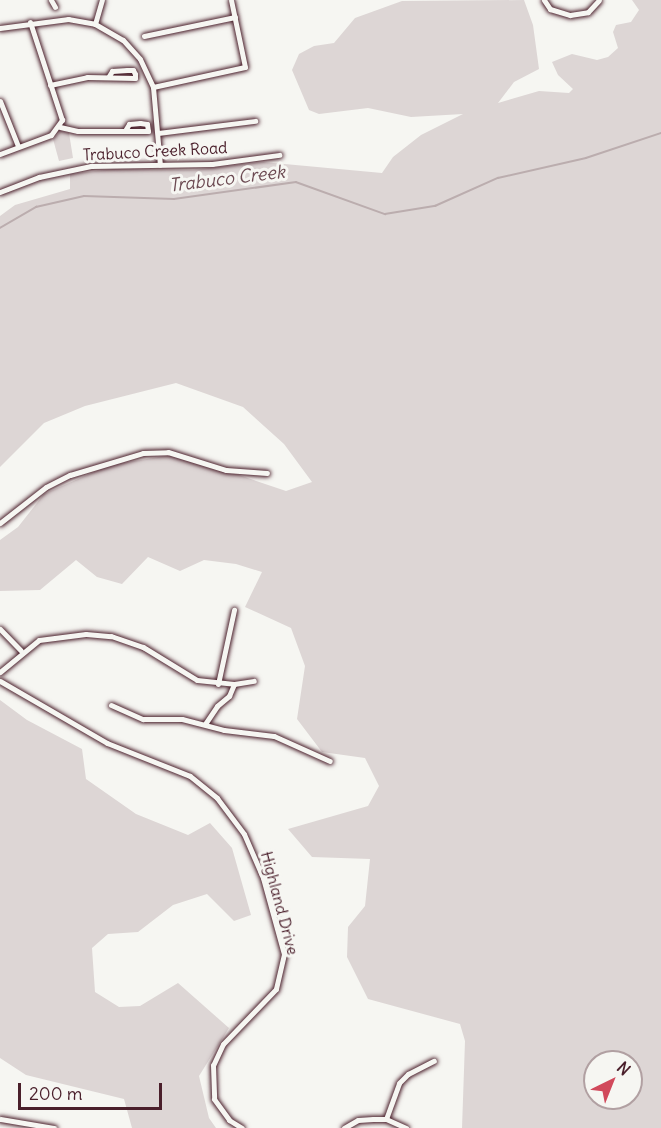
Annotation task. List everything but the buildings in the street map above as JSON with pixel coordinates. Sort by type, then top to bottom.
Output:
[{"type":"street","points":[[51,0],[55,7]]},
{"type":"street","points":[[95,24],[102,0]]},
{"type":"street","points":[[153,87],[244,68],[231,0]]},
{"type":"street","points":[[544,0],[550,9],[570,15],[588,12],[599,0]]},
{"type":"street","points":[[144,36],[235,17]]},
{"type":"street","points":[[0,28],[30,22],[68,19],[95,24],[130,47],[153,87],[160,165]]},
{"type":"street","points":[[0,154],[51,135],[60,127],[62,113],[50,85],[30,22]]},
{"type":"street","points":[[50,85],[109,76]]},
{"type":"street","points":[[0,101],[18,146]]},
{"type":"street","points":[[158,133],[255,121]]},
{"type":"street","points":[[60,127],[78,131],[126,129]]},
{"type":"street","name":"Trabuco Creek Road","points":[[0,192],[77,168],[212,164],[279,154]]},
{"type":"street","points":[[0,523],[46,487],[70,475],[143,453],[168,452],[226,470],[267,473]]},
{"type":"street","points":[[218,684],[234,610]]},
{"type":"street","points":[[0,629],[21,651]]},
{"type":"street","points":[[0,672],[21,651],[39,640],[60,636],[111,636],[143,647],[197,680],[218,684],[255,681]]},
{"type":"street","name":"Highland Drive","points":[[0,681],[107,743],[190,776],[217,798],[244,834],[263,878],[284,954],[276,988],[223,1044],[213,1065],[214,1099],[229,1120],[242,1128]]},
{"type":"street","points":[[205,724],[234,684]]},
{"type":"street","points":[[111,705],[143,719],[205,724],[284,739],[330,761]]},
{"type":"street","points":[[386,1119],[399,1083],[414,1070],[434,1061]]},
{"type":"street","points":[[0,1119],[20,1125],[54,1128]]},
{"type":"street","points":[[344,1128],[358,1120],[386,1119],[406,1128]]},
{"type":"shaded area","points":[[524,0],[533,25],[539,69],[514,82],[498,103],[539,91],[569,93],[573,89],[558,75],[552,62],[572,54],[597,60],[608,57],[618,48],[613,32],[616,25],[631,22],[639,10],[632,0],[661,0],[661,1128],[462,1128],[465,1041],[460,1024],[368,999],[347,957],[348,927],[365,906],[370,859],[312,857],[288,829],[368,806],[379,786],[365,758],[322,752],[297,719],[305,666],[291,628],[245,607],[262,572],[236,564],[204,560],[180,571],[148,557],[122,584],[97,577],[76,560],[40,590],[0,591],[0,540],[18,527],[44,494],[110,465],[177,454],[286,491],[312,482],[284,444],[243,407],[176,383],[85,406],[44,423],[0,467],[0,216],[15,205],[70,189],[70,174],[113,169],[193,170],[263,162],[382,173],[393,157],[421,135],[463,114],[411,117],[368,108],[319,114],[309,110],[292,70],[299,54],[314,46],[334,43],[355,18],[402,1]]},
{"type":"shaded area","points":[[61,131],[69,133],[73,158],[59,161],[53,139]]},
{"type":"shaded area","points":[[0,700],[27,720],[82,749],[86,779],[136,814],[188,835],[210,823],[232,848],[251,915],[234,921],[207,894],[173,905],[138,932],[108,934],[92,948],[95,992],[119,1007],[140,1006],[178,983],[229,1028],[199,1076],[209,1118],[216,1128],[132,1128],[124,1099],[26,1075],[0,1058]]},
{"type":"waterway","name":"Trabuco Creek","points":[[0,228],[36,207],[84,196],[174,199],[296,182],[385,214],[435,206],[498,178],[586,158],[661,133]]}]
